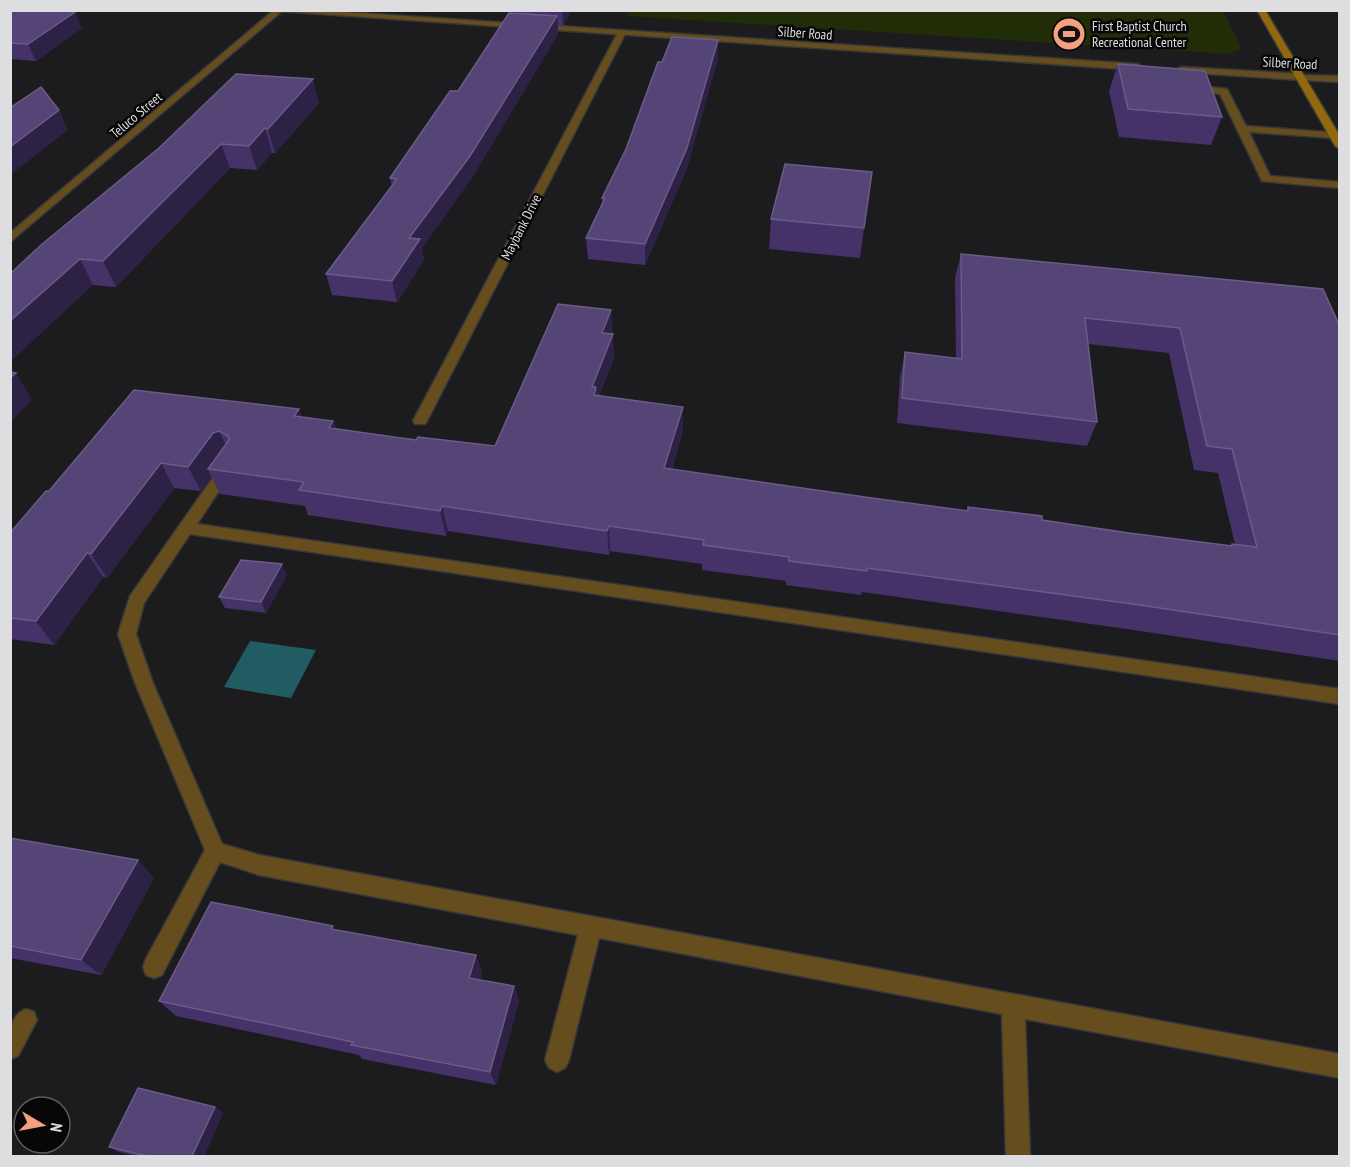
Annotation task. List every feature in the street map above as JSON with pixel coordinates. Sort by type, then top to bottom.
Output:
[{"type":"main road","points":[[1261,10],[1340,146]]},
{"type":"street","name":"Silber Road","points":[[268,10],[1125,71],[1145,68]]},
{"type":"street","name":"Teluco Street","points":[[10,239],[278,11]]},
{"type":"street","name":"Maybank Drive","points":[[420,421],[621,34]]},
{"type":"street","name":"Silber Road","points":[[1176,70],[1340,80]]},
{"type":"street","points":[[1208,72],[1214,90]]},
{"type":"street","points":[[1182,88],[1224,91],[1266,179],[1340,185]]},
{"type":"street","points":[[1244,129],[1334,135]]},
{"type":"street","points":[[231,464],[136,602],[127,634],[144,683],[215,851],[259,865],[1340,1066]]},
{"type":"street","points":[[186,528],[1340,697]]},
{"type":"street","points":[[154,967],[215,851]]},
{"type":"street","points":[[557,1060],[591,926]]},
{"type":"street","points":[[1013,1005],[1018,1156]]},
{"type":"street","points":[[10,1048],[26,1020]]},
{"type":"green space","name":"First Baptist Church Recreational Center","points":[[630,11],[1223,11],[1242,49],[1228,54],[627,16]]},
{"type":"water","points":[[250,641],[316,650],[291,698],[224,687]]},
{"type":"building","points":[[10,10],[75,12],[28,44],[10,43]]},
{"type":"building","points":[[509,13],[557,16],[470,156],[409,238],[420,239],[392,281],[326,274],[397,179],[390,178],[450,91],[458,91]]},
{"type":"building","points":[[672,37],[718,40],[687,148],[645,244],[586,238],[605,198],[602,198],[626,149],[658,62],[662,62]]},
{"type":"building","points":[[1118,64],[1205,71],[1222,117],[1128,109]]},
{"type":"building","points":[[236,74],[313,79],[268,129],[265,128],[249,146],[221,144],[103,261],[80,259],[10,321],[10,274],[41,245],[159,148]]},
{"type":"building","points":[[41,87],[59,110],[10,147],[10,108]]},
{"type":"building","points":[[785,164],[872,172],[864,228],[771,219]]},
{"type":"building","points":[[961,254],[1323,289],[1340,327],[1340,635],[867,568],[867,571],[789,561],[789,557],[703,545],[704,540],[609,526],[607,531],[442,506],[440,511],[299,490],[304,482],[208,469],[229,440],[228,436],[219,431],[213,433],[188,467],[161,463],[91,554],[87,553],[36,621],[10,618],[10,533],[46,491],[49,491],[134,390],[299,409],[294,416],[333,421],[329,428],[416,440],[418,437],[495,446],[558,304],[611,310],[602,333],[613,334],[592,387],[596,387],[594,395],[683,407],[664,468],[968,511],[968,507],[1042,516],[1042,520],[1129,533],[1257,547],[1232,449],[1207,446],[1180,328],[1085,318],[1097,422],[902,398],[905,352],[962,359]]},
{"type":"building","points":[[241,560],[282,564],[261,602],[219,597]]},
{"type":"building","points":[[10,838],[138,860],[81,960],[10,946]]},
{"type":"building","points":[[211,902],[333,926],[331,929],[476,955],[469,978],[514,986],[490,1072],[351,1045],[353,1042],[159,1001]]},
{"type":"building","points":[[138,1088],[215,1107],[192,1156],[147,1156],[109,1147]]},
{"type":"place","name":"First Baptist Church Recreational Center","points":[[1069,34]]}]
